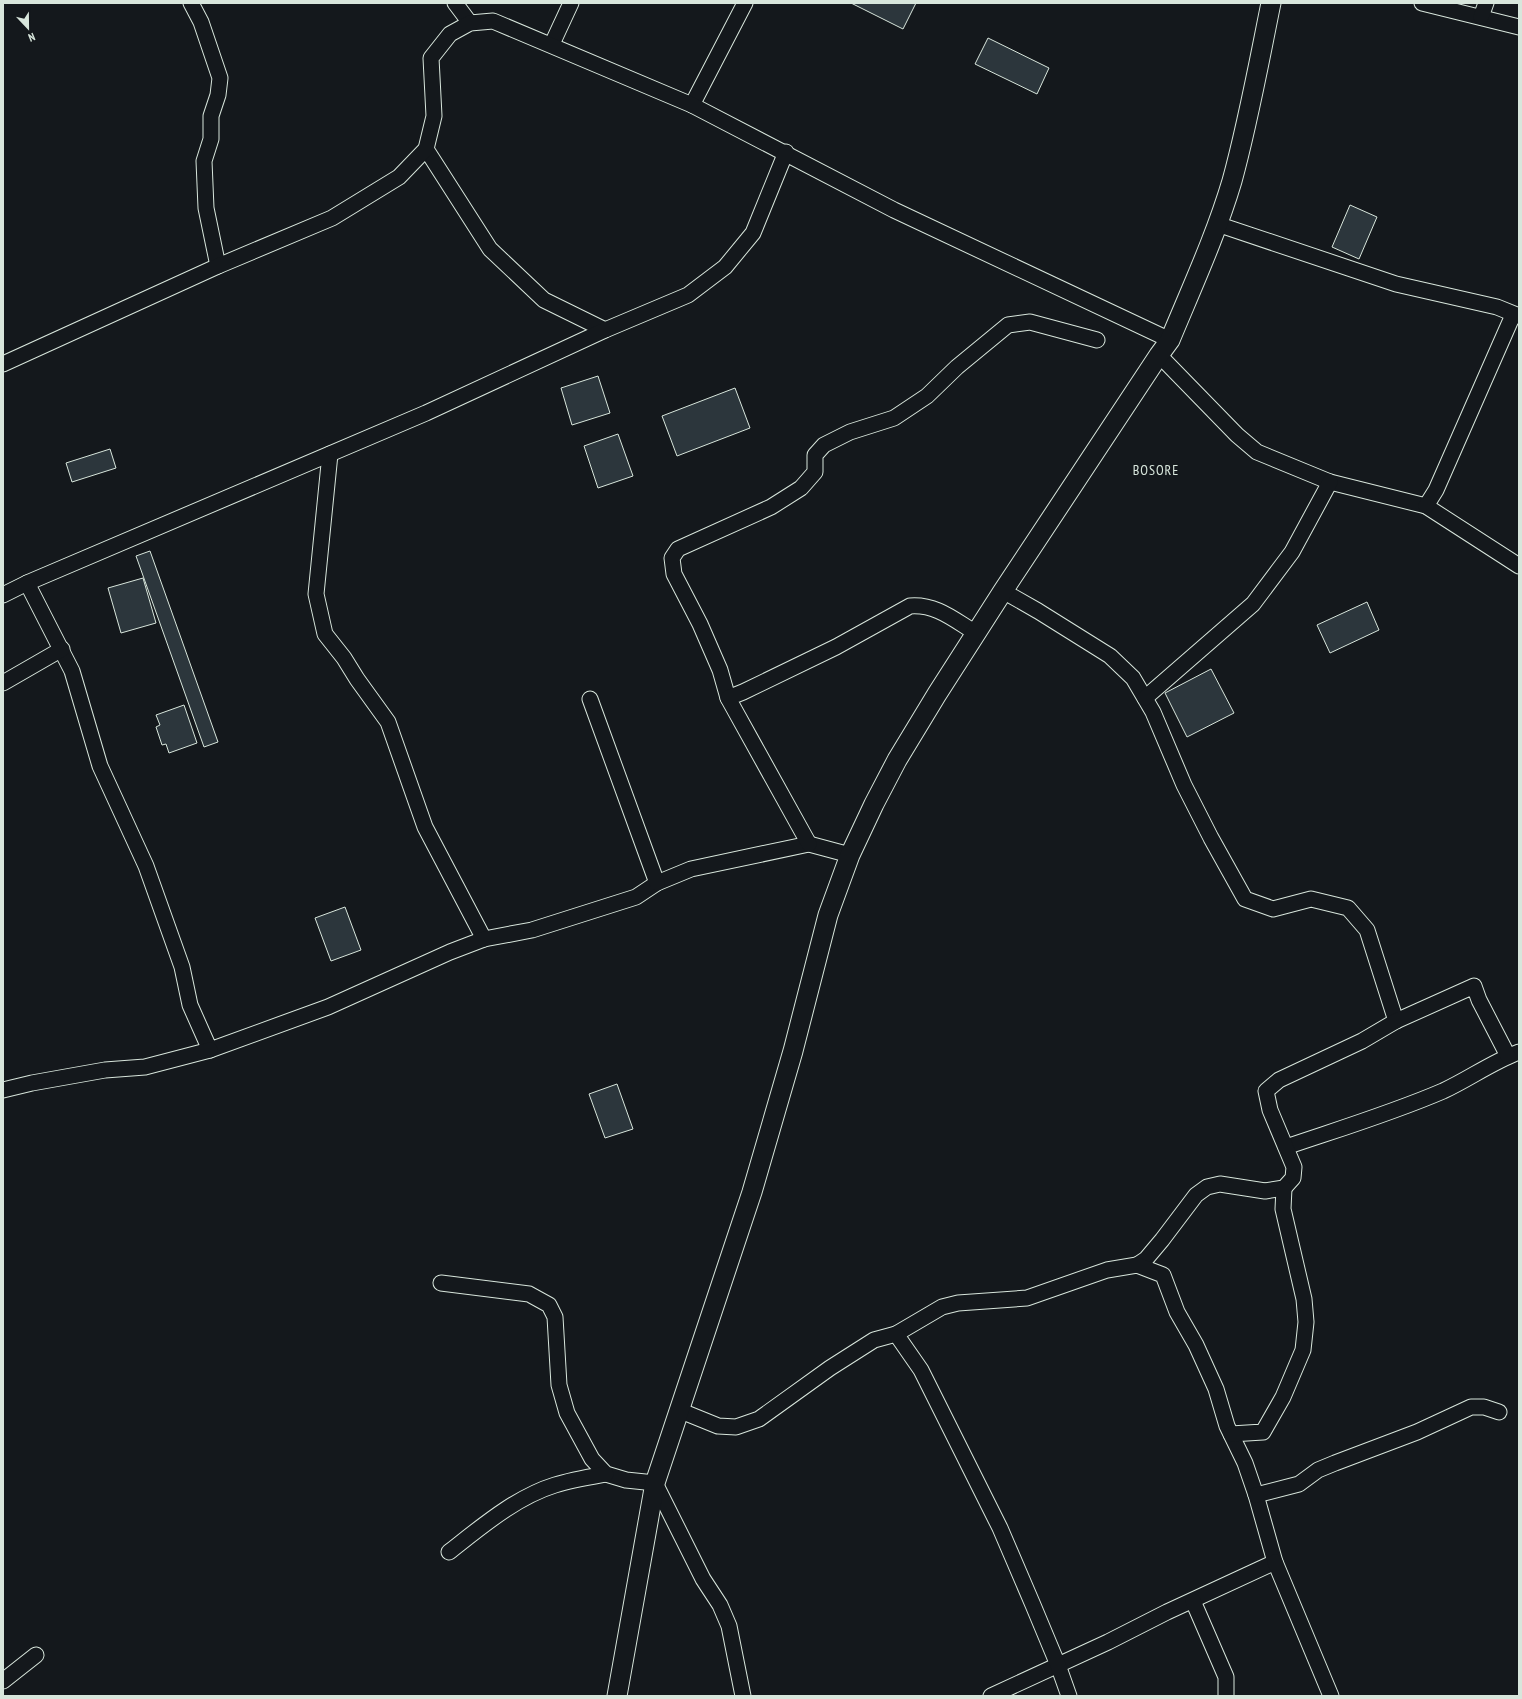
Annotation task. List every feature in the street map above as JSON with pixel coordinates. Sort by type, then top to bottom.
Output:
[{"type":"street","points":[[191,3],[201,22],[220,78],[218,95],[211,116],[211,139],[204,160],[206,208],[218,266]]},
{"type":"street","points":[[455,3],[470,23]]},
{"type":"street","points":[[552,44],[571,3]]},
{"type":"street","points":[[692,105],[745,3]]},
{"type":"street","points":[[617,1696],[655,1483],[752,1192],[793,1050],[828,915],[850,855],[897,760],[1003,591],[1170,340],[1217,224],[1232,181],[1258,68],[1271,3]]},
{"type":"street","points":[[1422,3],[1519,27]]},
{"type":"street","points":[[1480,18],[1486,3]]},
{"type":"street","points":[[3,364],[218,266],[332,218],[399,177],[426,149],[434,116],[431,58],[450,34],[470,23],[493,21],[552,44],[692,105],[786,152],[894,210],[1170,340]]},
{"type":"street","points":[[426,149],[490,249],[544,300],[605,330]]},
{"type":"street","points":[[3,595],[27,583],[426,413],[605,330],[688,295],[725,268],[753,233],[786,152]]},
{"type":"street","points":[[1217,224],[1396,284],[1497,307],[1516,316],[1436,490],[1426,506]]},
{"type":"street","points":[[809,844],[728,698],[720,670],[700,624],[674,574],[672,558],[678,549],[772,507],[802,488],[815,472],[815,455],[824,445],[850,432],[894,418],[927,396],[957,367],[1008,325],[1030,322],[1097,340]]},
{"type":"street","points":[[1159,355],[1237,435],[1257,452],[1330,482],[1426,506],[1519,566]]},
{"type":"street","points":[[330,454],[316,594],[325,634],[344,658],[388,722],[425,827],[484,939]]},
{"type":"street","points":[[1145,698],[1253,604],[1292,552],[1330,482]]},
{"type":"street","points":[[27,583],[72,671],[100,766],[146,866],[182,967],[190,1005],[210,1050]]},
{"type":"street","points":[[1003,591],[1110,656],[1133,678],[1153,712],[1199,815],[1245,899],[1273,909],[1311,899],[1348,908],[1367,930],[1396,1021]]},
{"type":"street","points":[[728,698],[836,647],[910,606],[920,605],[936,609],[976,633]]},
{"type":"street","points":[[3,683],[62,649]]},
{"type":"street","points":[[590,699],[657,883]]},
{"type":"street","points":[[3,1090],[32,1083],[105,1070],[145,1067],[210,1050],[328,1006],[450,952],[484,939],[532,930],[636,897],[657,883],[691,869],[809,844],[850,855]]},
{"type":"street","points":[[1231,1434],[1263,1432],[1283,1397],[1303,1350],[1306,1322],[1304,1299],[1283,1209],[1284,1188],[1292,1178],[1294,1167],[1270,1110],[1266,1091],[1279,1080],[1362,1041],[1396,1021],[1474,986],[1479,1000],[1513,1054],[1445,1090],[1403,1108],[1286,1147]]},
{"type":"street","points":[[1137,1266],[1146,1259],[1162,1240],[1196,1195],[1207,1187],[1220,1184],[1265,1191],[1284,1188]]},
{"type":"street","points":[[680,1410],[718,1426],[736,1427],[759,1419],[830,1368],[874,1340],[896,1334],[942,1307],[958,1303],[1027,1298],[1107,1270],[1137,1266],[1162,1275],[1177,1312],[1196,1345],[1216,1389],[1231,1434],[1245,1463],[1256,1495],[1275,1562],[1331,1696]]},
{"type":"street","points":[[441,1283],[528,1294],[549,1305],[555,1317],[559,1385],[567,1413],[592,1459],[606,1474]]},
{"type":"street","points":[[896,1334],[921,1370],[993,1514],[1034,1605],[1069,1696]]},
{"type":"street","points":[[1256,1495],[1299,1484],[1318,1470],[1329,1465],[1417,1432],[1471,1407],[1484,1407],[1499,1412]]},
{"type":"street","points":[[449,1552],[506,1510],[533,1494],[555,1485],[606,1474],[626,1480],[655,1483]]},
{"type":"street","points":[[655,1483],[703,1579],[720,1605],[728,1626],[743,1696]]},
{"type":"street","points":[[991,1696],[1275,1562]]},
{"type":"street","points":[[1193,1600],[1226,1677],[1226,1696]]},
{"type":"street","points":[[3,1681],[36,1655]]},
{"type":"building","points":[[851,3],[916,3],[903,29]]},
{"type":"building","points":[[988,38],[1049,68],[1037,94],[975,64]]},
{"type":"building","points":[[1350,205],[1377,217],[1359,259],[1332,247]]},
{"type":"building","points":[[598,376],[610,413],[572,425],[561,388]]},
{"type":"building","points":[[735,388],[750,428],[677,456],[662,416]]},
{"type":"building","points":[[618,434],[633,476],[598,488],[584,446]]},
{"type":"building","points":[[110,449],[116,468],[72,482],[66,463]]},
{"type":"building","points":[[150,551],[218,742],[204,747],[136,556]]},
{"type":"building","points":[[143,578],[156,623],[121,633],[108,588]]},
{"type":"building","points":[[1367,602],[1379,630],[1330,653],[1317,625]]},
{"type":"building","points":[[1211,669],[1234,713],[1187,737],[1165,693]]},
{"type":"building","points":[[184,705],[197,743],[169,753],[166,744],[162,745],[156,727],[160,725],[156,715]]},
{"type":"building","points":[[345,907],[361,950],[331,961],[315,918]]},
{"type":"building","points":[[617,1084],[633,1129],[605,1138],[589,1094]]},
{"type":"district","name":"BOSORE","points":[[1156,470]]}]
